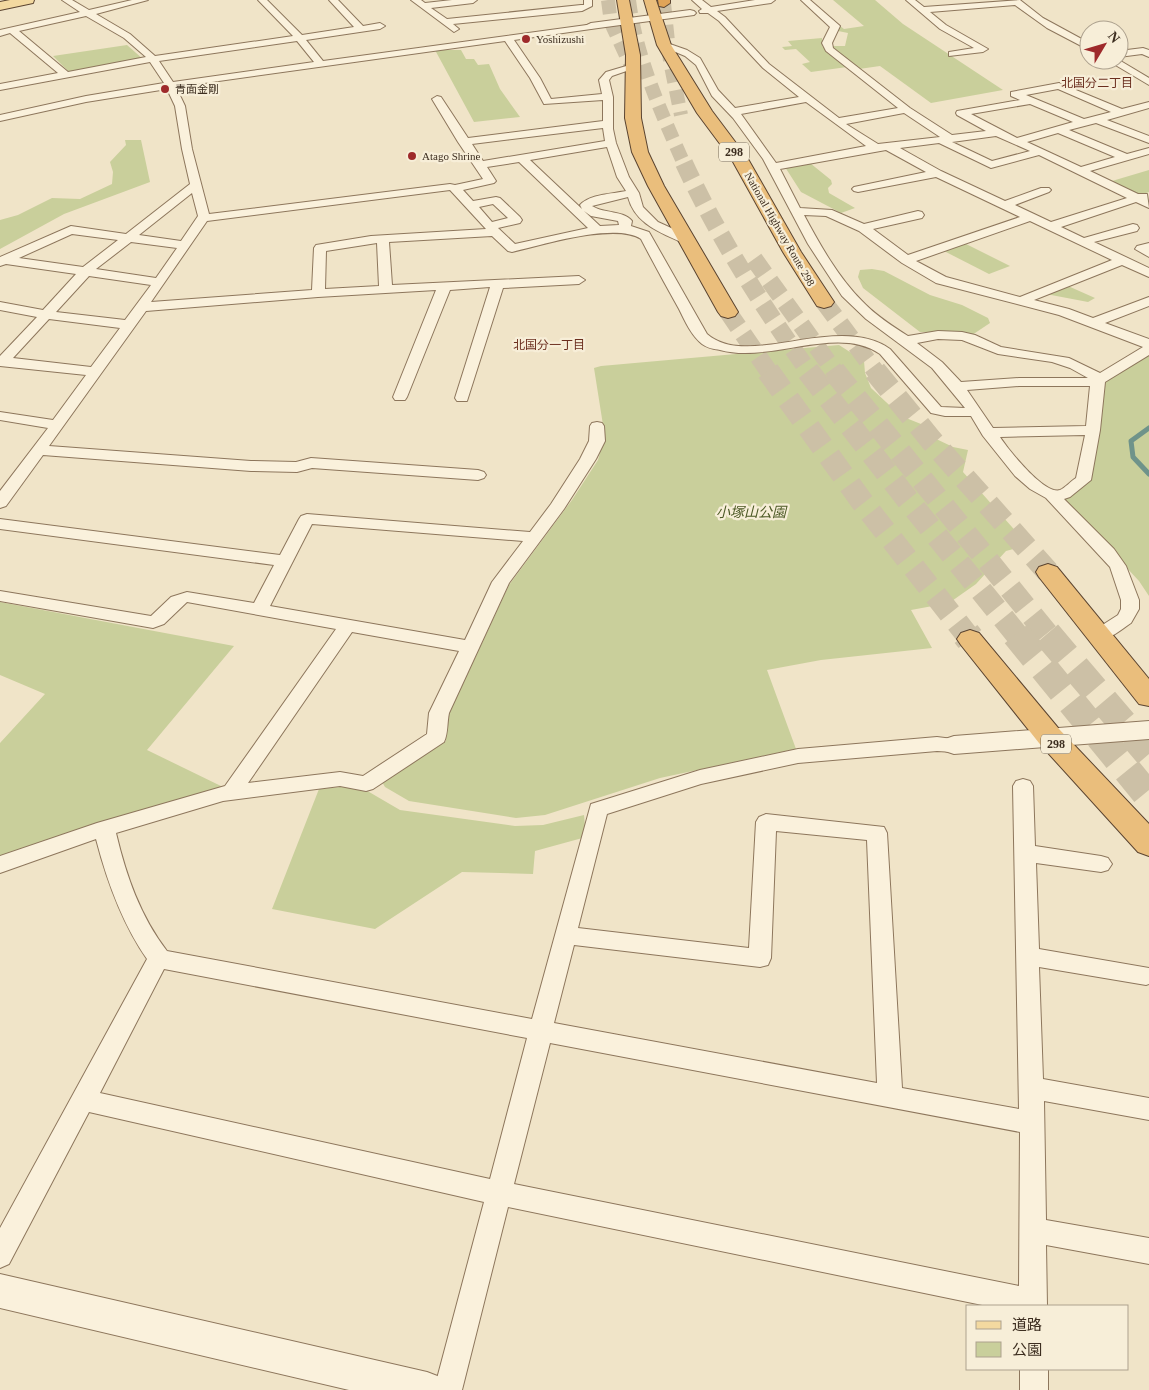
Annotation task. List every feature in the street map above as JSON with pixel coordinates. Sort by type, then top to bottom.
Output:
[{"type":"highway","points":[[623,0],[633,55],[633,118],[640,152],[656,186],[728,312]]},
{"type":"highway","name":"National Highway Route 298","points":[[660,1],[654,17],[664,45],[705,113],[740,159],[792,252],[824,302]]},
{"type":"highway","points":[[1048,572],[1149,697]]},
{"type":"highway","name":"298","points":[[970,639],[1049,736],[1149,844]]},
{"type":"main road","points":[[0,6],[28,0]]},
{"type":"street","points":[[0,503],[5,485],[38,450],[57,425],[130,325],[204,216],[187,149],[180,106],[170,84],[153,59],[127,36],[66,0]]},
{"type":"street","points":[[0,33],[144,0]]},
{"type":"street","points":[[262,0],[299,37],[320,63]]},
{"type":"street","points":[[333,0],[360,28]]},
{"type":"street","points":[[415,0],[473,42]]},
{"type":"street","points":[[425,6],[473,0]]},
{"type":"street","points":[[446,22],[582,8],[588,6],[588,0]]},
{"type":"street","points":[[696,0],[711,10],[766,66],[837,122],[881,147],[1081,242],[1147,271]]},
{"type":"street","points":[[1,113],[170,84],[690,13],[771,0]]},
{"type":"street","points":[[805,0],[835,26],[827,40],[829,49],[945,140],[992,164],[1040,151]]},
{"type":"street","points":[[910,0],[943,27],[983,50],[952,54]]},
{"type":"street","points":[[922,10],[1016,1],[1036,17],[1079,41]]},
{"type":"street","points":[[0,87],[153,59],[380,26]]},
{"type":"street","points":[[12,30],[65,74]]},
{"type":"street","points":[[508,38],[535,78],[548,102],[608,97]]},
{"type":"street","points":[[664,45],[687,54],[700,63],[715,92],[774,167],[819,251],[849,294],[881,325],[933,361],[957,387],[988,434],[1004,454],[1030,482],[1042,491],[1052,495],[1108,553],[1118,566],[1130,600],[1130,609],[1125,619],[1099,635]]},
{"type":"street","points":[[1129,53],[1143,51],[1149,54]]},
{"type":"street","points":[[633,68],[615,72],[605,77],[608,97],[607,124],[611,143],[623,177],[633,193],[637,208],[654,225],[687,240]]},
{"type":"street","points":[[1129,70],[1149,82]]},
{"type":"street","points":[[1084,124],[1015,94],[1059,86],[1122,113]]},
{"type":"street","points":[[203,218],[450,187],[455,188],[490,181],[437,99]]},
{"type":"street","points":[[732,112],[808,99]]},
{"type":"street","points":[[1030,101],[961,112],[997,133],[1143,196],[1149,204]]},
{"type":"street","points":[[1017,141],[1149,105]]},
{"type":"street","points":[[1136,109],[1149,114]]},
{"type":"street","points":[[837,122],[906,110]]},
{"type":"street","points":[[1098,120],[1149,140]]},
{"type":"street","points":[[464,142],[607,124]]},
{"type":"street","points":[[1060,130],[1127,158]]},
{"type":"street","points":[[774,167],[881,147],[997,133]]},
{"type":"street","points":[[480,165],[611,143]]},
{"type":"street","points":[[1082,170],[1149,151]]},
{"type":"street","points":[[521,158],[596,230]]},
{"type":"street","points":[[858,189],[938,173]]},
{"type":"street","points":[[1,362],[87,270],[197,184]]},
{"type":"street","points":[[455,188],[512,248],[596,230],[624,228],[637,231],[648,238],[653,254],[700,334],[713,344],[741,349],[861,340],[876,345],[887,354],[936,410],[950,413],[975,412]]},
{"type":"street","points":[[1004,205],[1044,190]]},
{"type":"street","points":[[624,228],[626,224],[622,218],[595,212],[587,208],[586,205],[594,201],[633,193]]},
{"type":"street","points":[[1049,227],[1143,196]]},
{"type":"street","points":[[318,293],[320,248],[383,239],[492,229],[516,220],[496,200],[470,205]]},
{"type":"street","points":[[796,211],[828,213],[863,228],[906,260],[941,280],[1021,300],[1095,322],[1149,344]]},
{"type":"street","points":[[863,228],[918,215]]},
{"type":"street","points":[[906,260],[1030,217]]},
{"type":"street","points":[[1081,242],[1133,228]]},
{"type":"street","points":[[1,261],[71,230],[185,245]]},
{"type":"street","points":[[383,239],[386,288]]},
{"type":"street","points":[[1149,247],[1140,249],[1149,253]]},
{"type":"street","points":[[1,261],[87,270],[160,282]]},
{"type":"street","points":[[1021,300],[1122,261]]},
{"type":"street","points":[[142,307],[386,288],[579,280]]},
{"type":"street","points":[[462,398],[498,284]]},
{"type":"street","points":[[400,397],[445,285]]},
{"type":"street","points":[[1095,322],[1149,301]]},
{"type":"street","points":[[0,306],[44,314],[130,325]]},
{"type":"street","points":[[906,341],[921,337],[966,337],[992,349],[1061,359],[1079,366],[1099,380]]},
{"type":"street","points":[[957,387],[1019,382],[1099,380],[1149,349]]},
{"type":"street","points":[[1,362],[95,372]]},
{"type":"street","points":[[1052,495],[1064,494],[1083,480],[1093,430],[1099,380]]},
{"type":"street","points":[[0,416],[57,425]]},
{"type":"street","points":[[0,865],[104,828],[231,793],[340,779],[366,784],[437,737],[436,728],[439,713],[500,582],[558,506],[588,459],[597,441],[597,426]]},
{"type":"street","points":[[988,434],[1093,430]]},
{"type":"street","points":[[38,450],[251,466],[297,467],[311,463],[478,475]]},
{"type":"street","points":[[259,610],[307,519],[533,537]]},
{"type":"street","points":[[0,524],[286,561]]},
{"type":"street","points":[[0,596],[146,622],[153,622],[162,618],[182,597],[470,647]]},
{"type":"street","points":[[231,793],[347,626]]},
{"type":"street","points":[[448,1390],[598,809],[700,777],[798,756],[937,744],[954,745],[1049,736],[1149,730]]},
{"type":"street","points":[[84,1100],[498,1193],[1033,1304],[1032,1123],[1023,786]]},
{"type":"street","points":[[565,935],[760,958],[766,822],[877,833],[890,1096]]},
{"type":"street","points":[[104,828],[113,864],[128,906],[159,958],[1032,1123]]},
{"type":"street","points":[[1025,853],[1101,864]]},
{"type":"street","points":[[1028,956],[1146,976]]},
{"type":"street","points":[[0,1255],[159,958]]},
{"type":"street","points":[[1031,1088],[1149,1109]]},
{"type":"street","points":[[1033,1230],[1149,1251]]},
{"type":"street","points":[[0,1290],[427,1390]]},
{"type":"street","points":[[1034,1370],[1034,1390]]},
{"type":"green space","points":[[833,0],[875,0],[903,24],[1003,90],[931,103],[880,66],[859,69],[831,46],[845,46],[848,33],[838,31],[840,26],[844,29],[864,26]]},
{"type":"green space","points":[[822,38],[822,46],[847,67],[811,72],[802,64],[810,62],[796,49],[785,50],[782,47],[792,46],[788,41]]},
{"type":"green space","points":[[127,45],[144,60],[70,73],[53,56]]},
{"type":"green space","points":[[435,50],[461,50],[466,59],[474,59],[478,65],[489,64],[500,89],[520,117],[474,122]]},
{"type":"green space","points":[[125,140],[141,140],[150,182],[64,214],[0,249],[0,220],[18,215],[52,198],[80,199],[112,184],[113,172],[110,162],[126,145]]},
{"type":"green space","points":[[810,163],[831,180],[832,184],[828,188],[829,193],[855,208],[841,213],[801,192],[785,167]]},
{"type":"green space","points":[[1149,170],[1149,192],[1138,196],[1112,181]]},
{"type":"green space","points":[[964,243],[1010,266],[989,274],[944,251]]},
{"type":"green space","points":[[860,270],[884,271],[930,295],[962,305],[988,318],[990,323],[972,335],[952,332],[920,332],[863,288],[858,277]]},
{"type":"green space","points":[[1068,286],[1095,298],[1088,302],[1046,294]]},
{"type":"green space","name":"小塚山公園","points":[[839,345],[864,361],[865,373],[871,388],[901,416],[921,424],[932,437],[953,447],[968,450],[963,472],[1028,545],[1006,551],[976,584],[949,603],[911,610],[932,648],[821,660],[767,670],[796,749],[660,778],[545,815],[516,818],[409,801],[385,787],[381,780],[446,741],[445,728],[449,714],[509,585],[572,500],[598,460],[602,445],[603,425],[594,368]]},
{"type":"green space","points":[[1149,354],[1149,596],[1139,581],[1061,497],[1091,478],[1102,382]]},
{"type":"green space","points":[[0,602],[234,646],[147,750],[223,787],[0,858],[0,743],[45,694],[0,675]]},
{"type":"green space","points":[[341,787],[364,789],[400,810],[515,826],[543,825],[584,815],[586,837],[535,851],[533,874],[462,872],[375,929],[272,909],[319,789]]},
{"type":"waterway","points":[[1149,428],[1131,441],[1133,457],[1149,474]]},
{"type":"tunnel","points":[[608,0],[611,23],[630,64]]},
{"type":"tunnel","points":[[629,0],[637,42],[650,84],[684,164]]},
{"type":"tunnel","points":[[664,3],[670,61],[681,115]]},
{"type":"tunnel","points":[[684,163],[726,244],[774,321],[809,372]]},
{"type":"tunnel","points":[[754,259],[835,372]]},
{"type":"tunnel","points":[[824,302],[876,372]]},
{"type":"tunnel","points":[[728,312],[769,372]]},
{"type":"tunnel","points":[[768,371],[863,503],[967,635]]},
{"type":"tunnel","points":[[808,371],[907,499],[1017,635]]},
{"type":"tunnel","points":[[834,371],[1048,635]]},
{"type":"tunnel","points":[[875,371],[931,440],[1048,572]]},
{"type":"tunnel","points":[[966,634],[970,639]]},
{"type":"tunnel","points":[[1016,634],[1149,797]]},
{"type":"tunnel","points":[[1047,634],[1149,754]]},
{"type":"place","name":"Yoshizushi","points":[[526,39]]},
{"type":"place","name":"青面金剛","points":[[165,89]]},
{"type":"place","name":"Atago Shrine","points":[[412,156]]},
{"type":"district","name":"北国分二丁目","points":[[1097,83]]},
{"type":"district","name":"北国分一丁目","points":[[549,345]]}]
